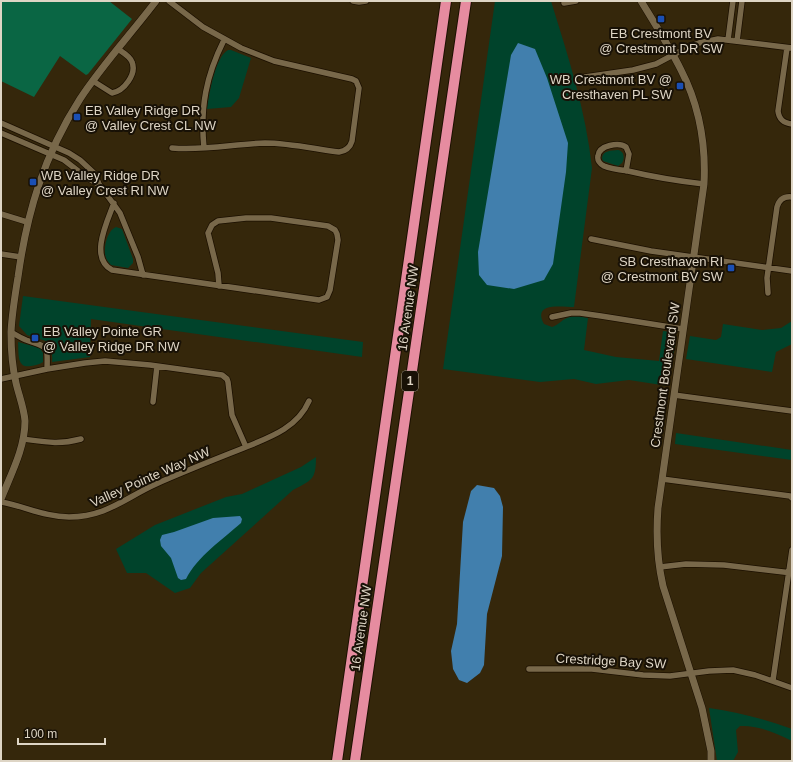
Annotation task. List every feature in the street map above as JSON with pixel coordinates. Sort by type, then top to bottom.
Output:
[{"type":"highway","name":"16 Avenue NW","points":[[337,761],[446,1]]},
{"type":"highway","name":"16 Avenue NW","points":[[355,761],[466,1]]},
{"type":"street","points":[[1,500],[23,439],[24,416],[15,375],[11,332],[27,222],[38,186],[50,154],[72,113],[93,81],[156,1]]},
{"type":"street","points":[[169,1],[199,24],[224,40],[241,48],[274,61],[349,78],[356,81],[359,88],[352,141],[347,150],[339,152],[266,143],[234,144],[191,149],[172,148]]},
{"type":"street","points":[[353,1],[366,1]]},
{"type":"street","points":[[564,3],[576,1]]},
{"type":"street","name":"Crestmont Boulevard SW","points":[[641,1],[682,71],[697,110],[704,155],[704,184],[662,479],[657,526],[663,586],[704,715],[711,761]]},
{"type":"street","points":[[728,40],[733,1]]},
{"type":"street","points":[[736,41],[742,1]]},
{"type":"street","points":[[585,77],[633,70],[656,64],[699,43],[718,39],[789,48],[778,111],[783,121],[792,124]]},
{"type":"street","points":[[204,148],[202,122],[205,91],[214,59],[224,40]]},
{"type":"street","points":[[93,81],[112,93],[124,87],[128,82],[131,74],[132,62],[118,49]]},
{"type":"street","points":[[1,123],[70,152],[94,173],[99,184],[114,203],[130,235],[143,275]]},
{"type":"street","points":[[1,133],[67,162],[86,177],[99,184]]},
{"type":"street","points":[[626,171],[629,154],[626,147],[618,145],[604,147],[599,152],[598,158],[601,164],[626,171],[671,180],[704,184]]},
{"type":"street","points":[[768,293],[768,268],[778,204],[784,198],[792,197]]},
{"type":"street","points":[[114,203],[100,250],[102,261],[106,267],[112,270],[143,275],[219,286],[319,300],[324,299],[330,290],[338,240],[337,234],[334,229],[328,226],[292,220],[246,218],[218,221],[212,224],[208,233],[218,273],[219,286]]},
{"type":"street","points":[[1,214],[27,222]]},
{"type":"street","points":[[591,239],[650,251],[792,272]]},
{"type":"street","points":[[1,254],[21,257]]},
{"type":"street","points":[[552,317],[571,313],[580,313],[683,329]]},
{"type":"street","points":[[11,332],[26,340],[42,345],[46,349],[47,369]]},
{"type":"street","points":[[1,379],[47,369],[85,363],[105,362],[157,366],[219,374],[224,376],[229,384],[230,403],[234,422],[246,447]]},
{"type":"street","points":[[153,402],[157,366]]},
{"type":"street","points":[[674,395],[792,411]]},
{"type":"street","name":"Valley Pointe Way NW","points":[[1,500],[52,516],[70,517],[91,515],[119,505],[156,484],[279,433],[298,419],[309,401]]},
{"type":"street","points":[[23,439],[56,444],[68,443],[81,439]]},
{"type":"street","points":[[662,479],[792,498]]},
{"type":"street","points":[[772,680],[791,573],[792,550]]},
{"type":"street","points":[[660,567],[686,564],[724,565],[791,573]]},
{"type":"street","name":"Crestridge Bay SW","points":[[529,668],[592,669],[657,676],[733,670],[772,680],[792,688]]},
{"type":"green space","points":[[1,1],[109,1],[132,19],[88,74],[86,75],[60,56],[34,97],[1,81]]},
{"type":"green space","points":[[495,1],[551,1],[576,84],[589,147],[592,168],[574,307],[550,307],[545,309],[542,312],[541,317],[544,324],[552,327],[570,317],[588,318],[584,350],[616,357],[659,361],[663,331],[672,333],[675,335],[676,340],[668,386],[629,380],[596,384],[574,379],[540,382],[443,369]]},
{"type":"green space","points":[[228,50],[251,58],[239,98],[231,107],[207,109],[216,68],[223,54]]},
{"type":"green space","points":[[618,150],[623,153],[624,157],[622,163],[618,166],[603,161],[603,155],[606,152]]},
{"type":"green space","points":[[116,227],[122,229],[133,259],[133,263],[128,268],[111,265],[106,257],[105,246],[107,238],[111,231]]},
{"type":"green space","points":[[23,296],[363,342],[362,357],[91,319],[90,357],[52,362],[51,351],[46,341],[27,335],[19,326]]},
{"type":"green space","points":[[792,321],[792,344],[776,352],[772,372],[686,359],[690,336],[716,340],[721,337],[723,324],[762,330],[781,328]]},
{"type":"green space","points":[[18,342],[40,348],[43,353],[43,362],[31,366],[23,365],[19,359]]},
{"type":"green space","points":[[676,433],[792,450],[792,460],[675,444]]},
{"type":"green space","points":[[316,457],[316,465],[312,478],[305,484],[293,490],[201,573],[190,588],[175,593],[146,573],[127,573],[116,549],[155,525],[226,497],[242,494],[301,467]]},
{"type":"green space","points":[[709,708],[751,716],[792,729],[792,741],[760,728],[740,726],[736,730],[738,752],[733,761],[717,761]]},
{"type":"water","points":[[518,43],[535,49],[547,78],[568,143],[566,172],[553,264],[544,280],[514,289],[487,285],[479,275],[478,252],[511,55]]},
{"type":"water","points":[[477,485],[494,488],[500,496],[503,507],[502,556],[487,614],[484,665],[480,673],[467,683],[459,680],[453,669],[451,651],[457,624],[463,522],[471,491]]},
{"type":"water","points":[[240,516],[242,519],[241,523],[203,556],[186,579],[181,580],[178,578],[171,558],[161,546],[160,540],[162,535],[213,518]]},
{"type":"place","name":"EB Crestmont BV @ Crestmont DR SW","points":[[661,19]]},
{"type":"place","name":"WB Crestmont BV @ Cresthaven PL SW","points":[[680,86]]},
{"type":"place","name":"EB Valley Ridge DR @ Valley Crest CL NW","points":[[77,117]]},
{"type":"place","name":"WB Valley Ridge DR @ Valley Crest RI NW","points":[[33,182]]},
{"type":"place","name":"SB Cresthaven RI @ Crestmont BV SW","points":[[731,268]]},
{"type":"place","name":"EB Valley Pointe GR @ Valley Ridge DR NW","points":[[35,338]]}]
